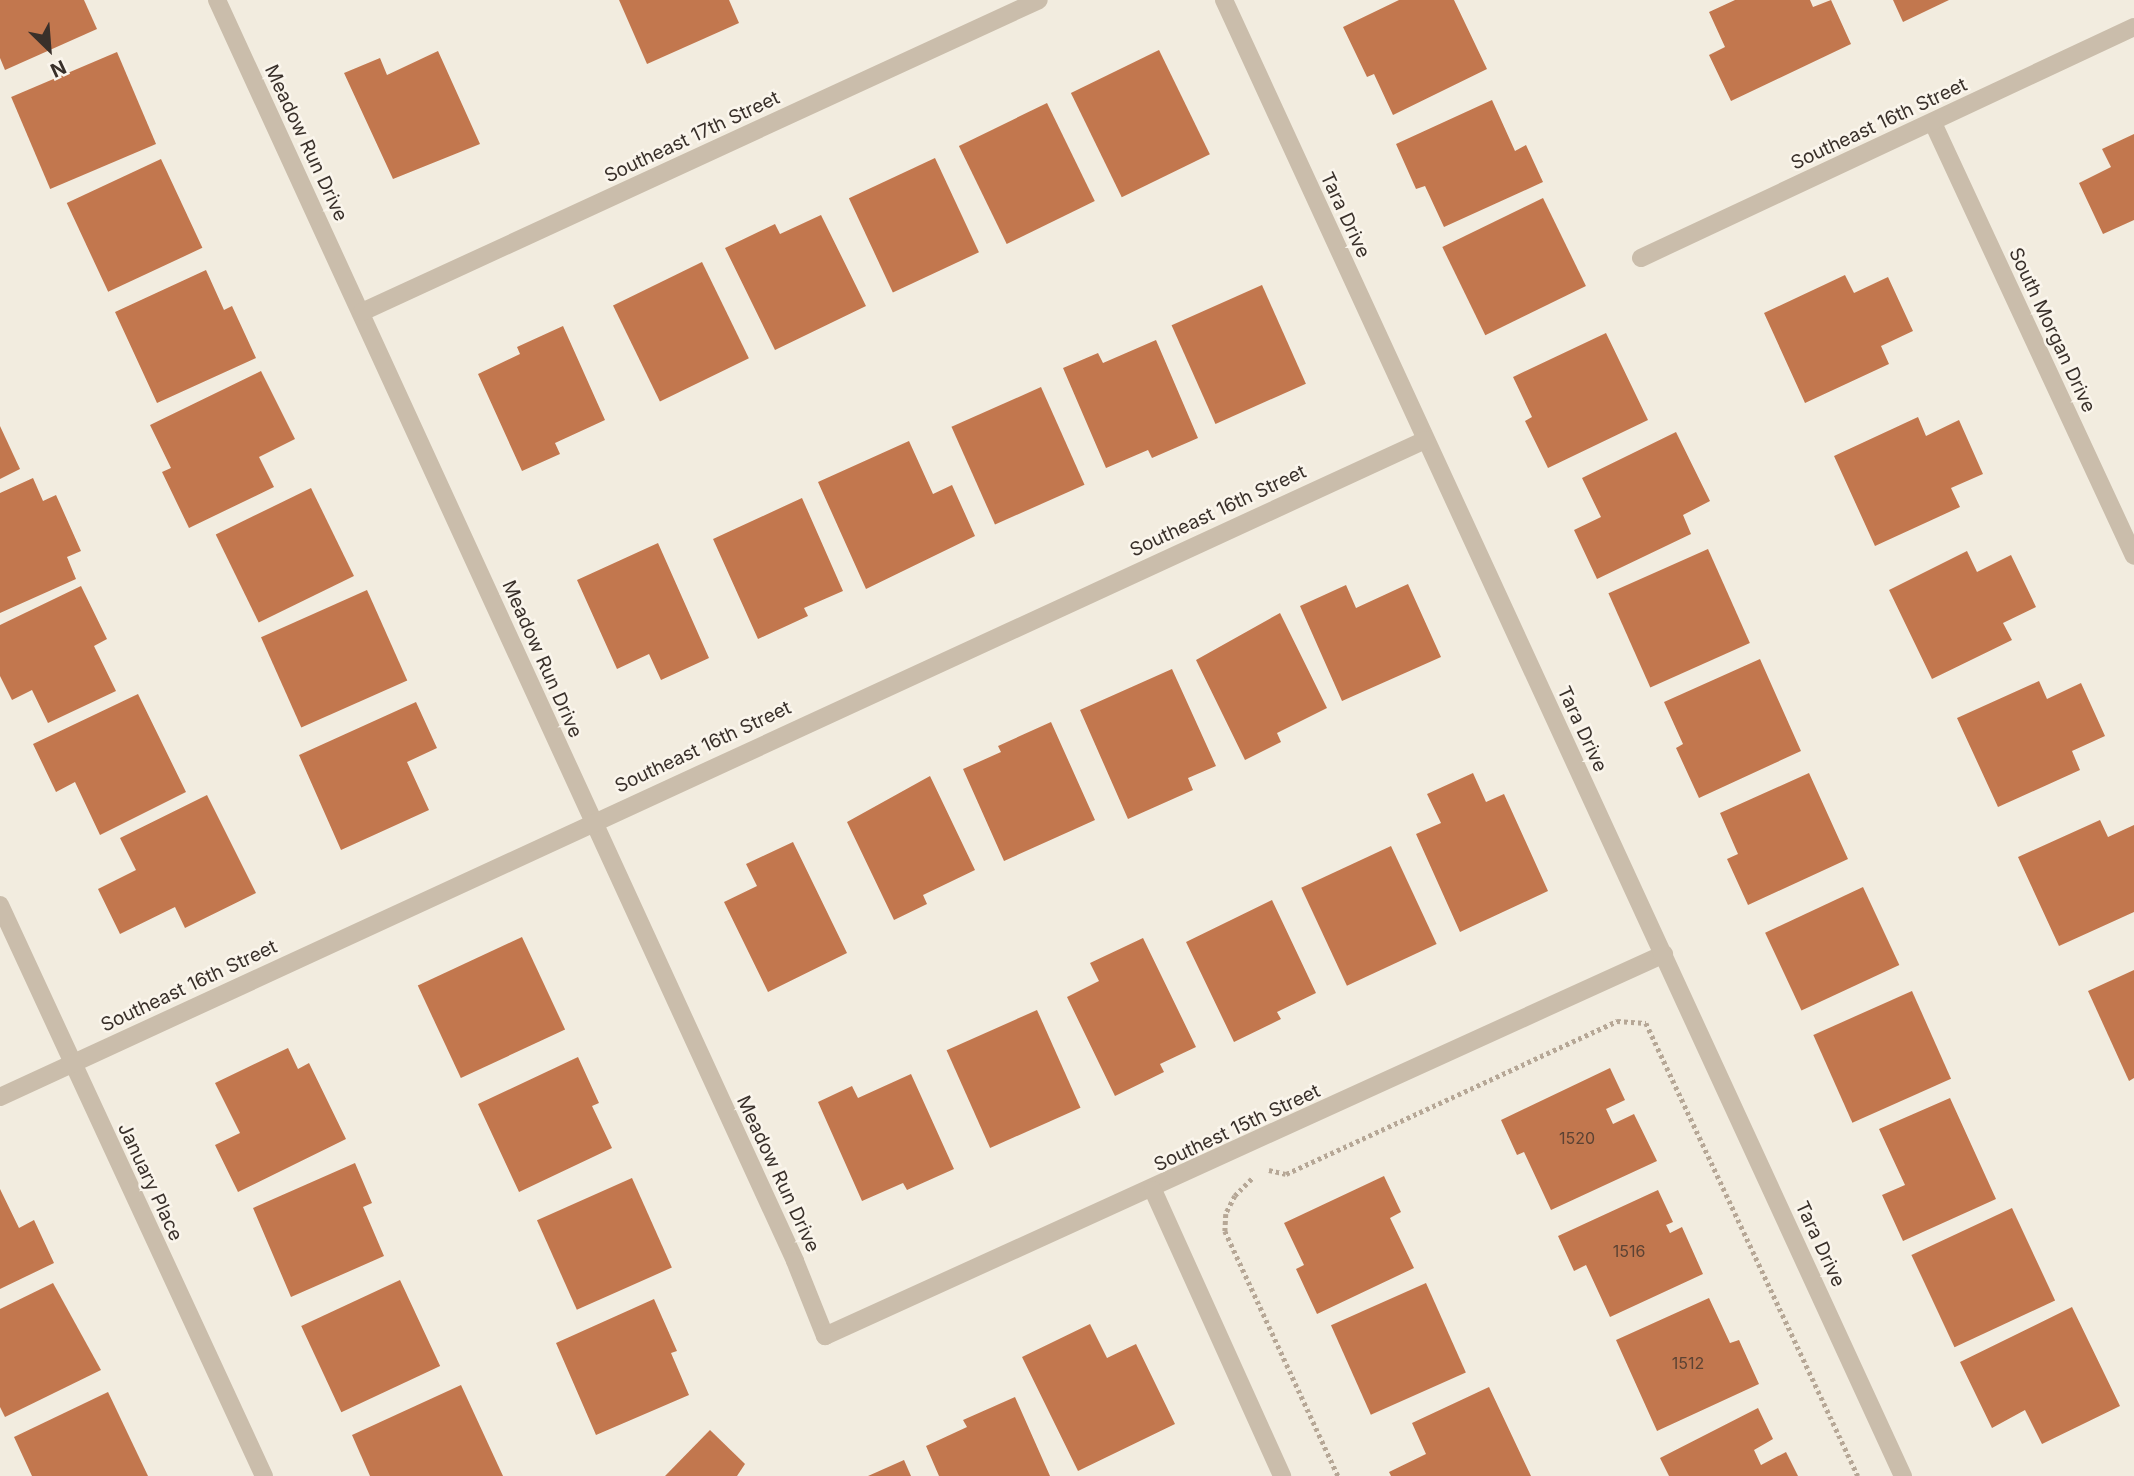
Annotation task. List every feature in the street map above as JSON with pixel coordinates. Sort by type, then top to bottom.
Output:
[{"type":"street","name":"Meadow Run Drive","points":[[217,0],[795,1261],[825,1336]]},
{"type":"street","name":"Southeast 17th Street","points":[[362,312],[1039,0]]},
{"type":"street","name":"Tara Drive","points":[[1224,0],[1903,1476]]},
{"type":"street","name":"Southeast 16th Street","points":[[1641,258],[2134,27]]},
{"type":"street","name":"South Morgan Drive","points":[[1933,123],[2134,556]]},
{"type":"street","name":"Southeast 16th Street","points":[[0,1097],[593,821],[1425,440]]},
{"type":"street","name":"January Place","points":[[0,905],[264,1476]]},
{"type":"street","name":"Southest 15th Street","points":[[825,1336],[1153,1190],[1664,954]]},
{"type":"street","points":[[1153,1190],[1282,1476]]},
{"type":"path","points":[[1338,1476],[1225,1231],[1226,1214],[1235,1196],[1260,1174],[1272,1169],[1286,1174],[1628,1019],[1652,1030],[1858,1476]]},
{"type":"building","points":[[0,0],[84,0],[97,29],[5,70],[0,58]]},
{"type":"building","points":[[619,0],[729,0],[739,23],[647,64]]},
{"type":"building","points":[[1399,0],[1454,0],[1487,69],[1393,115],[1374,74],[1367,77],[1343,27]]},
{"type":"building","points":[[1735,0],[1810,0],[1813,7],[1831,0],[1851,44],[1731,101],[1709,55],[1725,47],[1709,12]]},
{"type":"building","points":[[1893,0],[1949,0],[1903,22]]},
{"type":"building","points":[[1159,50],[1210,154],[1122,197],[1071,93]]},
{"type":"building","points":[[438,51],[480,144],[393,179],[344,73],[380,58],[387,75]]},
{"type":"building","points":[[117,52],[156,144],[50,189],[11,97]]},
{"type":"building","points":[[1492,100],[1515,151],[1526,145],[1543,182],[1444,227],[1425,186],[1416,189],[1396,144]]},
{"type":"building","points":[[1047,103],[1095,201],[1007,244],[959,146]]},
{"type":"building","points":[[2134,134],[2134,220],[2103,234],[2079,183],[2111,167],[2102,149]]},
{"type":"building","points":[[935,158],[979,252],[893,292],[849,198]]},
{"type":"building","points":[[161,159],[202,248],[108,292],[67,203]]},
{"type":"building","points":[[1543,198],[1586,286],[1485,335],[1442,247]]},
{"type":"building","points":[[821,215],[866,306],[775,350],[725,248],[775,224],[780,234]]},
{"type":"building","points":[[702,262],[749,358],[660,402],[613,305]]},
{"type":"building","points":[[206,270],[224,310],[232,306],[256,358],[157,403],[115,312]]},
{"type":"building","points":[[1845,275],[1854,293],[1888,277],[1913,331],[1881,346],[1889,364],[1805,403],[1764,313]]},
{"type":"building","points":[[1262,285],[1306,384],[1215,424],[1172,325]]},
{"type":"building","points":[[563,326],[605,420],[555,443],[560,454],[522,471],[478,374],[520,354],[517,347]]},
{"type":"building","points":[[1606,333],[1648,420],[1548,468],[1525,421],[1532,417],[1513,377]]},
{"type":"building","points":[[1156,340],[1198,438],[1152,458],[1148,450],[1106,468],[1063,368],[1098,353],[1103,363]]},
{"type":"building","points":[[261,371],[295,439],[259,457],[274,487],[189,528],[162,472],[171,468],[150,425]]},
{"type":"building","points":[[1041,387],[1085,485],[995,525],[951,427]]},
{"type":"building","points":[[1918,417],[1926,436],[1959,420],[1983,474],[1951,488],[1960,507],[1875,546],[1834,456]]},
{"type":"building","points":[[0,426],[20,469],[0,479]]},
{"type":"building","points":[[1676,432],[1710,501],[1683,515],[1691,534],[1597,579],[1574,530],[1601,517],[1582,478]]},
{"type":"building","points":[[909,441],[933,494],[952,485],[975,536],[866,589],[818,482]]},
{"type":"building","points":[[33,478],[43,501],[56,495],[81,551],[67,557],[76,579],[0,613],[0,493]]},
{"type":"building","points":[[311,488],[354,576],[259,623],[216,534]]},
{"type":"building","points":[[802,498],[843,591],[804,608],[808,616],[758,639],[713,539]]},
{"type":"building","points":[[658,543],[709,658],[661,680],[649,654],[617,669],[577,580]]},
{"type":"building","points":[[1708,549],[1750,643],[1650,687],[1608,593]]},
{"type":"building","points":[[1967,551],[1977,572],[2011,555],[2036,607],[2003,623],[2012,640],[1932,679],[1889,590]]},
{"type":"building","points":[[1408,584],[1441,657],[1342,701],[1300,606],[1346,585],[1356,608]]},
{"type":"building","points":[[81,586],[107,639],[94,646],[116,691],[48,723],[32,690],[12,700],[0,676],[0,625]]},
{"type":"building","points":[[367,590],[407,680],[301,728],[261,637]]},
{"type":"building","points":[[1280,613],[1327,708],[1277,733],[1281,742],[1245,760],[1196,660]]},
{"type":"building","points":[[1760,659],[1801,751],[1699,798],[1676,748],[1683,744],[1664,702]]},
{"type":"building","points":[[1172,669],[1216,766],[1188,778],[1193,790],[1128,819],[1080,710]]},
{"type":"building","points":[[2039,681],[2047,699],[2081,683],[2105,736],[2072,751],[2080,770],[1998,807],[1957,718]]},
{"type":"building","points":[[138,694],[186,792],[100,835],[75,782],[56,792],[33,744]]},
{"type":"building","points":[[416,702],[437,748],[407,762],[429,810],[341,850],[299,755]]},
{"type":"building","points":[[1051,722],[1095,820],[1004,861],[963,769],[1001,752],[998,746]]},
{"type":"building","points":[[1473,773],[1486,802],[1504,794],[1548,891],[1460,932],[1416,834],[1441,823],[1427,794]]},
{"type":"building","points":[[1809,773],[1848,859],[1748,905],[1727,859],[1738,854],[1720,813]]},
{"type":"building","points":[[930,776],[975,870],[923,895],[927,904],[894,920],[847,822]]},
{"type":"building","points":[[207,795],[256,893],[185,928],[175,907],[120,934],[98,889],[136,870],[120,838]]},
{"type":"building","points":[[2100,820],[2108,837],[2134,825],[2134,912],[2059,946],[2018,857]]},
{"type":"building","points":[[793,842],[847,953],[768,992],[724,902],[757,886],[746,864]]},
{"type":"building","points":[[1391,846],[1437,944],[1347,986],[1301,888]]},
{"type":"building","points":[[1863,887],[1899,965],[1801,1011],[1765,933]]},
{"type":"building","points":[[1272,900],[1316,993],[1277,1012],[1281,1019],[1234,1042],[1186,942]]},
{"type":"building","points":[[522,937],[565,1029],[461,1078],[418,986]]},
{"type":"building","points":[[1143,938],[1196,1047],[1160,1064],[1164,1072],[1115,1096],[1067,997],[1099,981],[1090,963]]},
{"type":"building","points":[[2134,970],[2134,1078],[2129,1081],[2088,991]]},
{"type":"building","points":[[1912,991],[1951,1079],[1852,1123],[1813,1035]]},
{"type":"building","points":[[1037,1010],[1081,1108],[990,1148],[947,1050]]},
{"type":"building","points":[[288,1048],[298,1069],[309,1063],[346,1139],[238,1192],[215,1145],[240,1133],[215,1083]]},
{"type":"building","points":[[578,1057],[599,1103],[592,1106],[612,1148],[519,1192],[478,1104]]},
{"type":"building","points":[[1610,1068],[1625,1100],[1606,1109],[1613,1124],[1634,1114],[1657,1161],[1551,1210],[1524,1152],[1517,1155],[1501,1120]]},
{"type":"building","points":[[911,1074],[954,1169],[907,1190],[903,1183],[862,1201],[818,1102],[852,1086],[858,1098]]},
{"type":"building","points":[[1950,1098],[1996,1199],[1903,1241],[1882,1195],[1905,1185],[1879,1129]]},
{"type":"building","points":[[355,1163],[372,1203],[363,1207],[384,1256],[291,1297],[253,1208]]},
{"type":"building","points":[[1384,1176],[1401,1212],[1390,1218],[1414,1268],[1317,1314],[1296,1269],[1304,1265],[1284,1223]]},
{"type":"building","points":[[632,1178],[672,1268],[577,1310],[537,1220]]},
{"type":"building","points":[[0,1189],[19,1228],[34,1220],[54,1263],[0,1289]]},
{"type":"building","points":[[1658,1190],[1673,1222],[1666,1225],[1670,1233],[1682,1227],[1703,1274],[1610,1317],[1586,1265],[1574,1271],[1558,1236]]},
{"type":"building","points":[[2012,1208],[2055,1300],[1955,1347],[1911,1255]]},
{"type":"building","points":[[400,1280],[440,1366],[341,1412],[301,1326]]},
{"type":"building","points":[[53,1283],[101,1370],[5,1417],[0,1407],[0,1309]]},
{"type":"building","points":[[1426,1283],[1466,1373],[1371,1415],[1331,1325]]},
{"type":"building","points":[[1709,1298],[1730,1343],[1739,1340],[1759,1384],[1657,1431],[1616,1340]]},
{"type":"building","points":[[654,1299],[677,1351],[671,1353],[689,1395],[596,1435],[556,1343]]},
{"type":"building","points":[[2072,1307],[2120,1406],[2042,1444],[2025,1410],[1992,1428],[1960,1362]]},
{"type":"building","points":[[1090,1324],[1107,1358],[1136,1344],[1175,1424],[1078,1471],[1022,1357]]},
{"type":"building","points":[[461,1385],[503,1476],[370,1476],[352,1435]]},
{"type":"building","points":[[1489,1387],[1531,1476],[1391,1476],[1389,1472],[1426,1454],[1412,1423]]},
{"type":"building","points":[[108,1392],[148,1476],[32,1476],[14,1437]]},
{"type":"building","points":[[1015,1397],[1050,1476],[939,1476],[926,1446],[967,1427],[963,1420]]},
{"type":"building","points":[[1758,1408],[1773,1439],[1754,1450],[1761,1465],[1786,1452],[1798,1476],[1669,1476],[1660,1458]]},
{"type":"building","points":[[710,1430],[745,1464],[737,1476],[665,1476]]},
{"type":"building","points":[[904,1460],[911,1476],[868,1476]]}]
